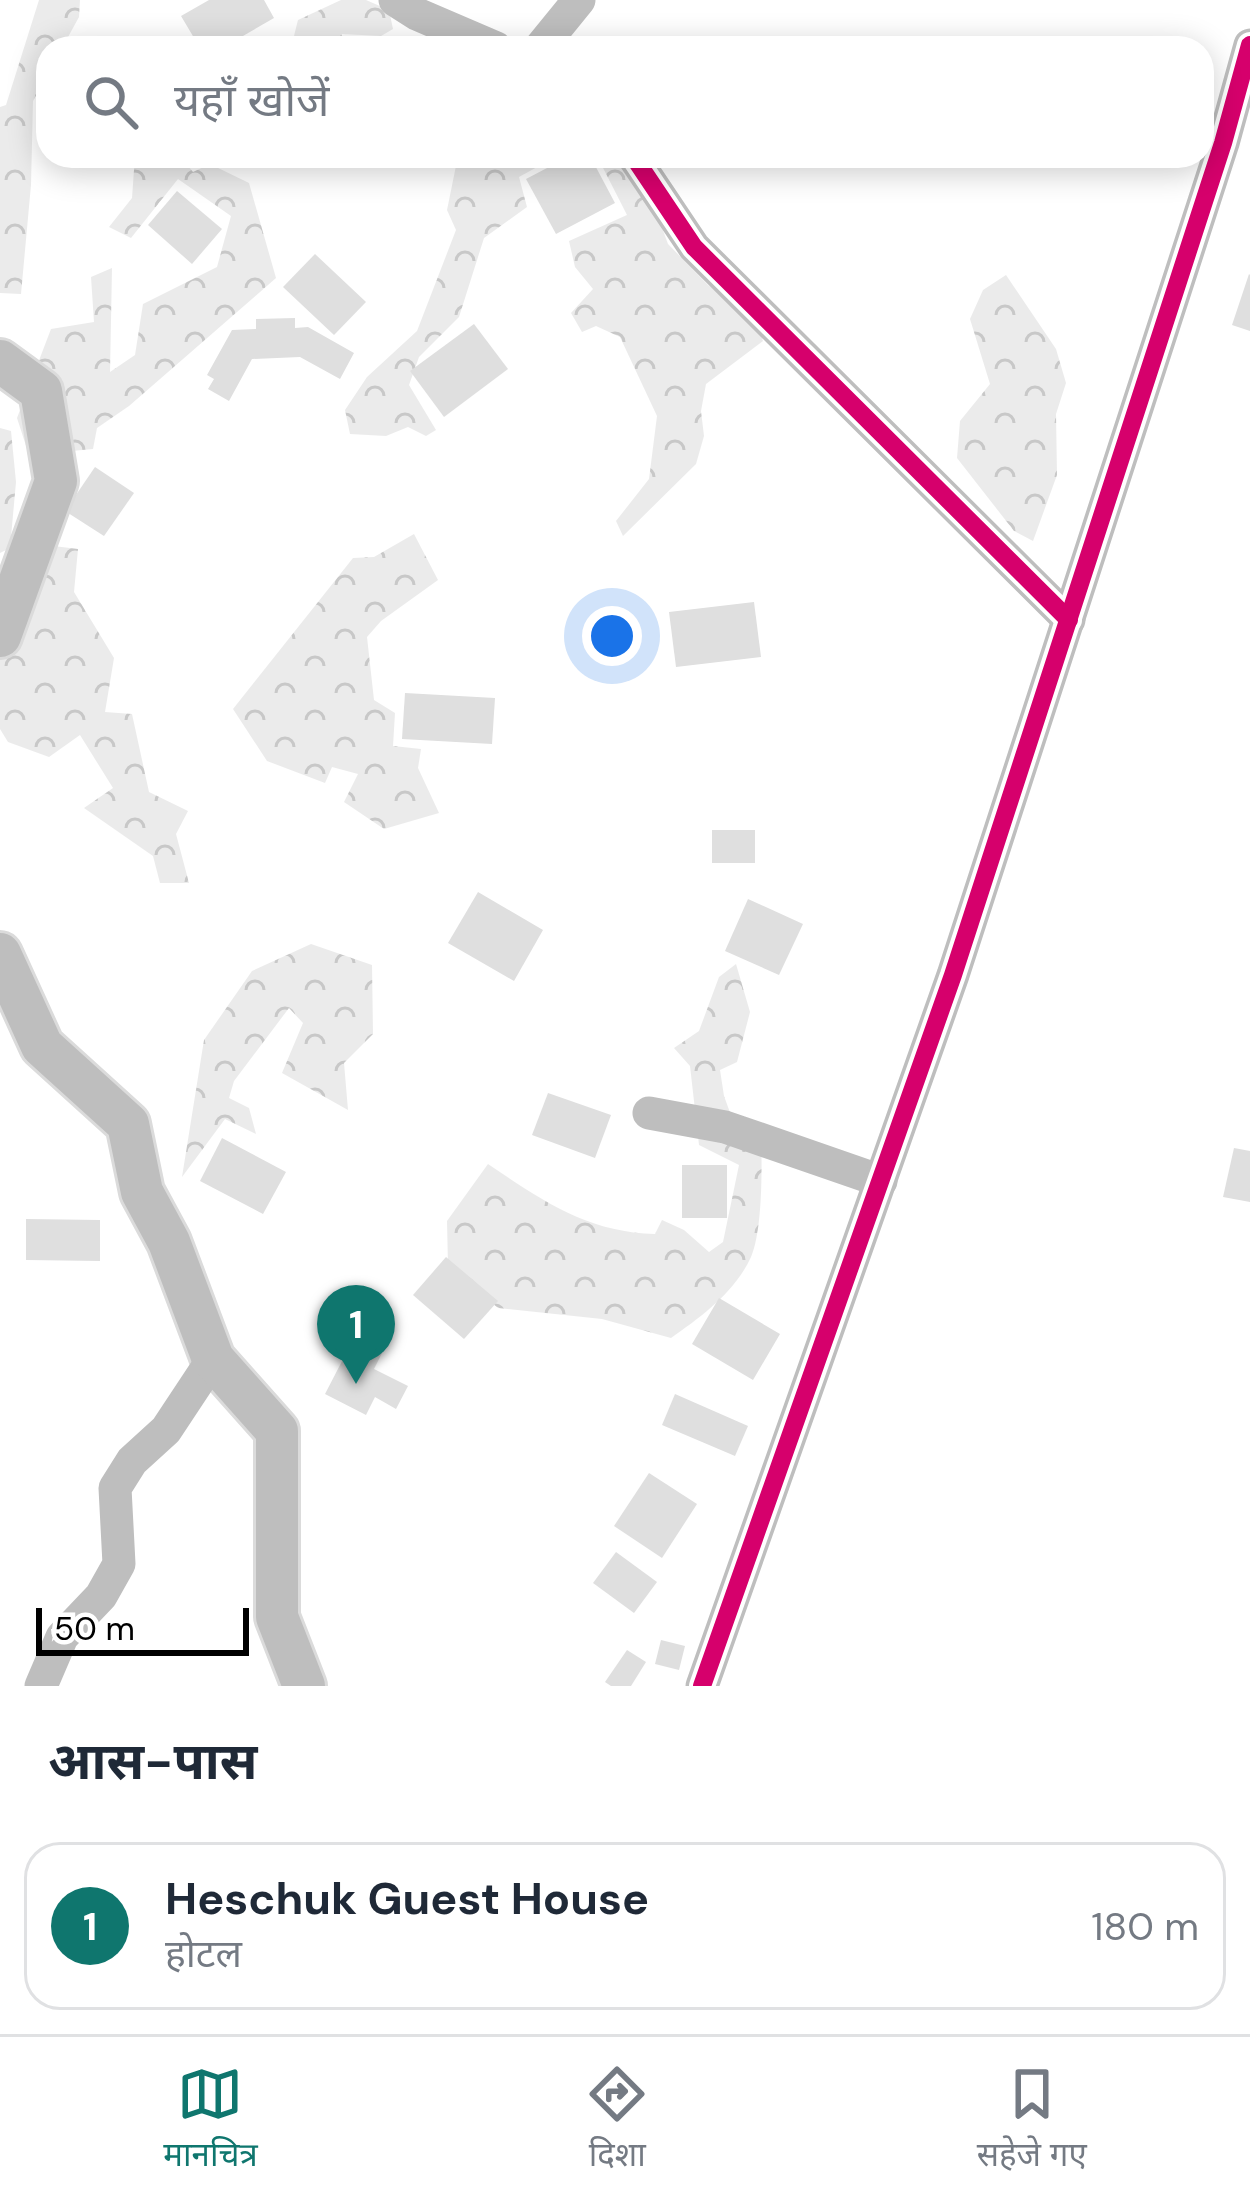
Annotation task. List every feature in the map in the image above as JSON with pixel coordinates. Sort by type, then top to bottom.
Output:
[{"type":"main road","points":[[0,362],[41,392],[56,481],[0,636]]},
{"type":"main road","points":[[0,954],[42,1046],[128,1124],[142,1192],[169,1242],[213,1359],[277,1431],[277,1617],[304,1686]]},
{"type":"street","points":[[395,0],[468,36]]},
{"type":"street","points":[[550,36],[579,0]]},
{"type":"street","points":[[702,1686],[881,1181],[1070,620],[1223,143],[1250,44]]},
{"type":"street","points":[[641,168],[694,248],[1070,620]]},
{"type":"street","points":[[649,1113],[725,1127],[881,1181]]},
{"type":"street","points":[[41,1686],[62,1637],[101,1596],[119,1564],[116,1488],[132,1461],[166,1430],[213,1359]]},
{"type":"green space","points":[[39,0],[80,0],[79,17],[69,36],[36,36],[31,185],[21,294],[0,293],[0,107],[6,105]]},
{"type":"green space","points":[[341,0],[366,0],[389,10],[393,29],[381,36],[294,36],[298,20]]},
{"type":"green space","points":[[134,168],[190,168],[193,172],[218,168],[249,183],[276,278],[129,406],[97,428],[93,449],[29,455],[17,418],[51,329],[94,322],[91,277],[112,268],[110,372],[135,355],[143,304],[217,267],[231,216],[178,179],[131,238],[109,227],[132,198]]},
{"type":"green space","points":[[456,168],[535,168],[519,177],[527,207],[484,238],[459,317],[419,357],[409,385],[436,430],[426,436],[408,427],[386,436],[350,434],[345,410],[367,377],[417,331],[456,230],[447,210]]},
{"type":"green space","points":[[603,168],[629,168],[654,206],[668,244],[708,285],[756,322],[763,341],[706,384],[701,411],[704,436],[696,464],[623,536],[616,521],[649,479],[657,416],[620,337],[596,326],[582,332],[571,313],[593,289],[575,267],[569,241],[627,215]]},
{"type":"green space","points":[[1006,275],[1056,349],[1066,383],[1056,414],[1057,475],[1033,541],[1014,531],[957,458],[960,421],[990,384],[970,319],[983,290]]},
{"type":"green space","points":[[0,428],[11,431],[16,482],[10,548],[0,553]]},
{"type":"green space","points":[[414,534],[438,580],[381,621],[367,637],[374,700],[395,713],[393,746],[421,749],[418,768],[439,813],[384,829],[344,802],[358,774],[332,767],[325,783],[267,761],[233,709],[353,558],[374,557]]},
{"type":"green space","points":[[21,542],[78,549],[74,592],[114,658],[105,712],[132,714],[149,792],[188,811],[176,834],[189,883],[160,883],[153,856],[84,808],[113,788],[80,735],[49,757],[8,742],[0,729],[0,587]]},
{"type":"green space","points":[[311,944],[372,965],[373,1034],[344,1063],[348,1110],[282,1073],[303,1023],[289,1008],[234,1081],[229,1098],[249,1108],[256,1134],[225,1119],[182,1177],[204,1040],[252,971]]},
{"type":"green space","points":[[736,964],[750,1012],[737,1062],[720,1070],[736,1129],[761,1133],[758,1230],[744,1270],[716,1303],[671,1338],[602,1319],[498,1308],[448,1266],[447,1221],[488,1164],[587,1221],[655,1234],[662,1220],[684,1230],[709,1252],[723,1242],[739,1165],[699,1145],[690,1066],[674,1048],[699,1031],[719,977]]},
{"type":"building","points":[[209,0],[264,0],[274,18],[243,36],[193,36],[181,16]]},
{"type":"building","points":[[547,168],[596,168],[615,203],[556,234],[526,179]]},
{"type":"building","points":[[177,191],[222,229],[192,264],[148,225]]},
{"type":"building","points":[[315,254],[366,302],[334,335],[283,287]]},
{"type":"building","points":[[1250,275],[1250,331],[1232,325]]},
{"type":"building","points":[[295,318],[295,328],[308,327],[354,353],[340,379],[300,357],[252,359],[229,401],[208,389],[214,379],[207,375],[232,330],[256,329],[256,319]]},
{"type":"building","points":[[474,324],[508,369],[444,417],[410,371]]},
{"type":"building","points":[[95,467],[134,493],[104,536],[65,511]]},
{"type":"building","points":[[754,602],[761,657],[676,667],[669,612]]},
{"type":"building","points":[[405,693],[495,698],[492,744],[402,739]]},
{"type":"building","points":[[712,830],[755,830],[755,863],[712,863]]},
{"type":"building","points":[[478,892],[543,930],[514,981],[448,943]]},
{"type":"building","points":[[748,899],[803,924],[779,975],[725,951]]},
{"type":"building","points":[[548,1093],[611,1115],[595,1158],[532,1135]]},
{"type":"building","points":[[222,1138],[286,1172],[263,1214],[200,1181]]},
{"type":"building","points":[[1234,1148],[1250,1151],[1250,1202],[1223,1197]]},
{"type":"building","points":[[682,1165],[727,1165],[727,1218],[682,1218]]},
{"type":"building","points":[[26,1219],[100,1220],[100,1261],[26,1260]]},
{"type":"building","points":[[446,1257],[498,1301],[464,1339],[413,1295]]},
{"type":"building","points":[[719,1298],[780,1334],[753,1380],[692,1344]]},
{"type":"building","points":[[354,1338],[382,1353],[374,1369],[408,1386],[396,1409],[375,1397],[366,1415],[325,1394]]},
{"type":"building","points":[[675,1394],[748,1426],[735,1456],[662,1425]]},
{"type":"building","points":[[649,1473],[697,1504],[662,1558],[614,1526]]},
{"type":"building","points":[[616,1552],[657,1582],[634,1613],[593,1583]]},
{"type":"building","points":[[661,1640],[685,1646],[679,1670],[655,1664]]},
{"type":"building","points":[[627,1650],[646,1662],[631,1686],[611,1686],[605,1682]]},
{"type":"cycle path","points":[[702,1686],[953,975],[1223,143],[1250,45]]},
{"type":"cycle path","points":[[641,168],[694,247],[1069,620]]},
{"type":"place","name":"Heschuk Guest House","points":[[356,1384]]}]
